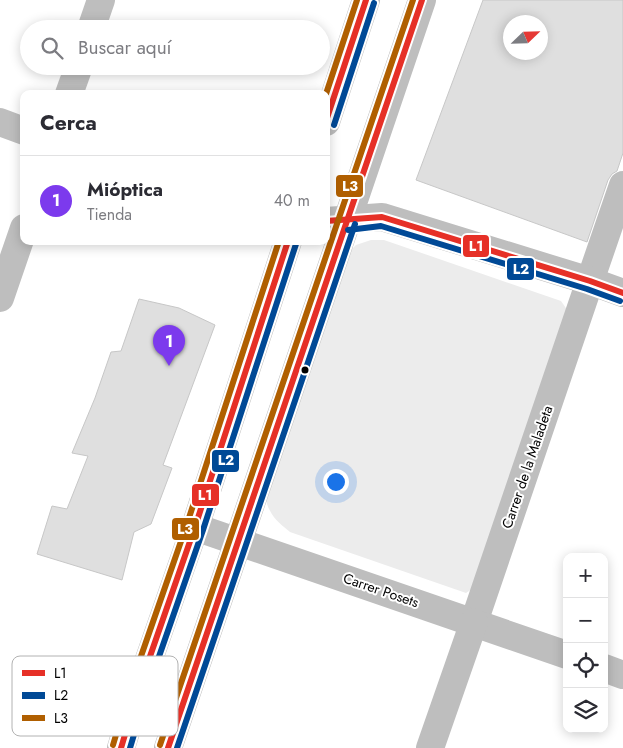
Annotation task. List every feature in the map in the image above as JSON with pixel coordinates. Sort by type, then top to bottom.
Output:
[{"type":"street","points":[[94,20],[101,0]]},
{"type":"street","points":[[330,110],[366,0]]},
{"type":"street","points":[[330,244],[422,0]]},
{"type":"street","points":[[70,90],[75,75]]},
{"type":"street","points":[[0,122],[20,130]]},
{"type":"street","name":"Carrer de la Maladeta","points":[[430,748],[623,186]]},
{"type":"street","points":[[337,221],[382,217],[590,281],[623,293]]},
{"type":"street","points":[[0,298],[20,240]]},
{"type":"street","points":[[150,656],[195,527],[287,245]]},
{"type":"street","points":[[178,719],[238,542],[330,245]]},
{"type":"street","name":"Carrer Posets","points":[[195,527],[563,654]]},
{"type":"street","points":[[608,669],[623,675]]},
{"type":"street","points":[[121,748],[125,736]]},
{"type":"street","points":[[168,748],[172,736]]},
{"type":"shaded area","points":[[371,240],[384,240],[561,301],[568,311],[472,589],[466,593],[290,532],[274,518],[265,497],[263,489],[345,256],[356,245]]},
{"type":"building","points":[[483,0],[623,0],[623,153],[617,171],[608,180],[587,242],[416,180]]},
{"type":"building","points":[[139,299],[179,308],[215,325],[163,465],[172,468],[151,524],[134,532],[122,580],[37,554],[52,506],[67,509],[88,456],[72,453],[95,398],[111,352],[121,351]]},
{"type":"transit line","name":"L3","points":[[327,90],[357,0]]},
{"type":"transit line","name":"L1","points":[[330,109],[366,0]]},
{"type":"transit line","name":"L3","points":[[330,244],[413,0]]},
{"type":"transit line","name":"L1","points":[[178,719],[422,0]]},
{"type":"transit line","name":"L2","points":[[334,125],[374,3]]},
{"type":"transit line","name":"L1","points":[[330,221],[382,217],[590,281],[623,293]]},
{"type":"transit line","name":"L2","points":[[177,748],[355,224]]},
{"type":"transit line","name":"L2","points":[[348,230],[381,226],[587,289],[620,301]]},
{"type":"transit line","name":"L3","points":[[141,656],[187,524],[278,245]]},
{"type":"transit line","name":"L1","points":[[150,656],[195,527],[287,245]]},
{"type":"transit line","name":"L2","points":[[159,656],[203,530],[296,245]]},
{"type":"transit line","name":"L3","points":[[178,692],[330,245]]},
{"type":"transit line","name":"L3","points":[[113,745],[116,736]]},
{"type":"transit line","name":"L1","points":[[121,748],[125,736]]},
{"type":"transit line","name":"L2","points":[[130,748],[134,736]]},
{"type":"transit line","name":"L3","points":[[160,745],[163,736]]},
{"type":"transit line","name":"L1","points":[[168,748],[172,736]]},
{"type":"place","name":"Mióptica","points":[[169,366]]}]
